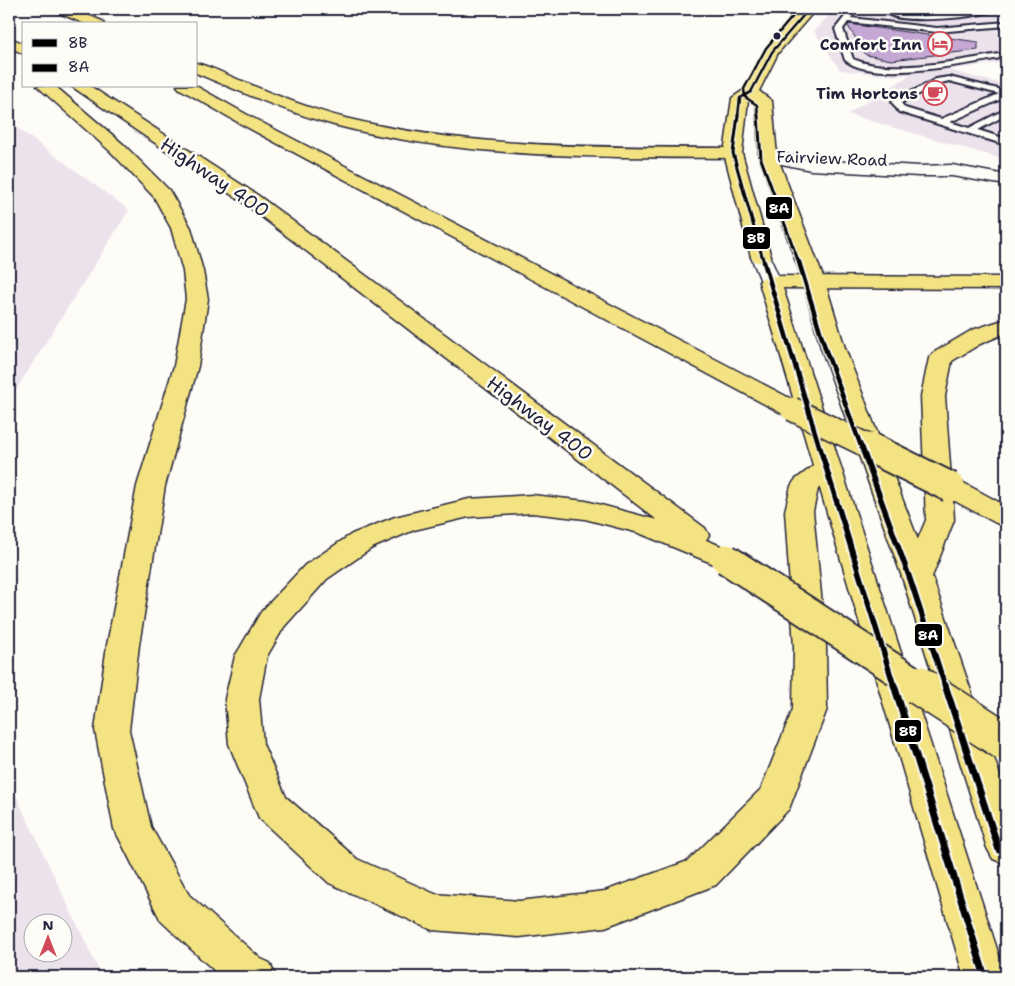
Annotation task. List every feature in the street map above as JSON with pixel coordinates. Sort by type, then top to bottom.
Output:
[{"type":"main road","points":[[48,9],[71,22]]},
{"type":"main road","points":[[62,9],[92,22]]},
{"type":"main road","points":[[761,257],[733,153],[740,98],[751,92],[772,52],[809,9]]},
{"type":"main road","points":[[9,41],[22,49]]},
{"type":"main road","points":[[198,68],[274,101],[359,126],[419,137],[515,148],[618,152],[733,153]]},
{"type":"main road","points":[[47,88],[118,148],[162,194],[181,228],[193,270],[197,299],[186,366],[150,486],[112,730],[133,830],[175,908],[246,972],[255,977]]},
{"type":"main road","name":"Highway 400","points":[[82,88],[252,200],[726,559],[1006,742]]},
{"type":"main road","points":[[189,88],[247,121],[792,409],[950,487],[1006,517]]},
{"type":"main road","points":[[751,92],[764,101],[768,156],[814,282],[833,348],[917,576],[1006,848]]},
{"type":"main road","points":[[515,148],[540,153],[606,158],[617,162],[620,167]]},
{"type":"main road","points":[[986,977],[826,469],[770,282],[1006,283]]},
{"type":"main road","points":[[917,576],[940,520],[933,396],[941,358],[961,344],[983,333],[1006,326]]},
{"type":"main road","points":[[726,559],[640,525],[586,510],[532,504],[468,508],[405,523],[362,541],[316,572],[272,620],[251,656],[242,699],[246,744],[272,807],[343,871],[432,912],[519,919],[605,909],[702,873],[776,798],[810,709],[810,646],[799,511],[805,486],[826,469]]},
{"type":"main road","points":[[950,487],[1006,505]]},
{"type":"street","name":"Fairview Road","points":[[733,153],[768,156],[811,165],[919,171],[932,169],[964,172],[1006,180]]},
{"type":"street","points":[[761,257],[770,282]]},
{"type":"lane","points":[[854,9],[839,29],[849,60],[862,66],[908,68],[1006,55]]},
{"type":"lane","points":[[936,9],[948,16]]},
{"type":"lane","points":[[892,14],[923,18],[993,9]]},
{"type":"lane","points":[[845,19],[937,30],[1006,24]]},
{"type":"lane","points":[[871,27],[884,24]]},
{"type":"lane","points":[[840,33],[851,31]]},
{"type":"lane","points":[[1006,93],[949,80],[939,81],[896,102],[902,110],[1006,142]]},
{"type":"lane","points":[[942,122],[1006,93]]},
{"type":"lane","points":[[970,131],[1006,112]]},
{"type":"shaded area","points":[[835,9],[1006,9],[1006,62],[948,70],[1006,85],[1006,160],[847,114],[912,74],[896,76],[840,70],[814,31]]},
{"type":"shaded area","points":[[9,122],[129,210],[9,401]]},
{"type":"shaded area","points":[[9,781],[102,977],[9,977]]},
{"type":"building","name":"Comfort Inn","points":[[849,24],[978,42],[978,50],[891,60],[866,55],[848,26]]},
{"type":"transit line","name":"8A","points":[[799,9],[766,48],[744,89],[744,94],[757,105],[761,159],[807,284],[826,351],[910,579],[999,850]]},
{"type":"transit line","name":"8B","points":[[809,9],[772,52],[751,92],[740,98],[733,153],[742,190],[826,469],[985,977]]},
{"type":"place","name":"Comfort Inn","points":[[940,44]]},
{"type":"place","name":"Tim Hortons","points":[[935,93]]}]
